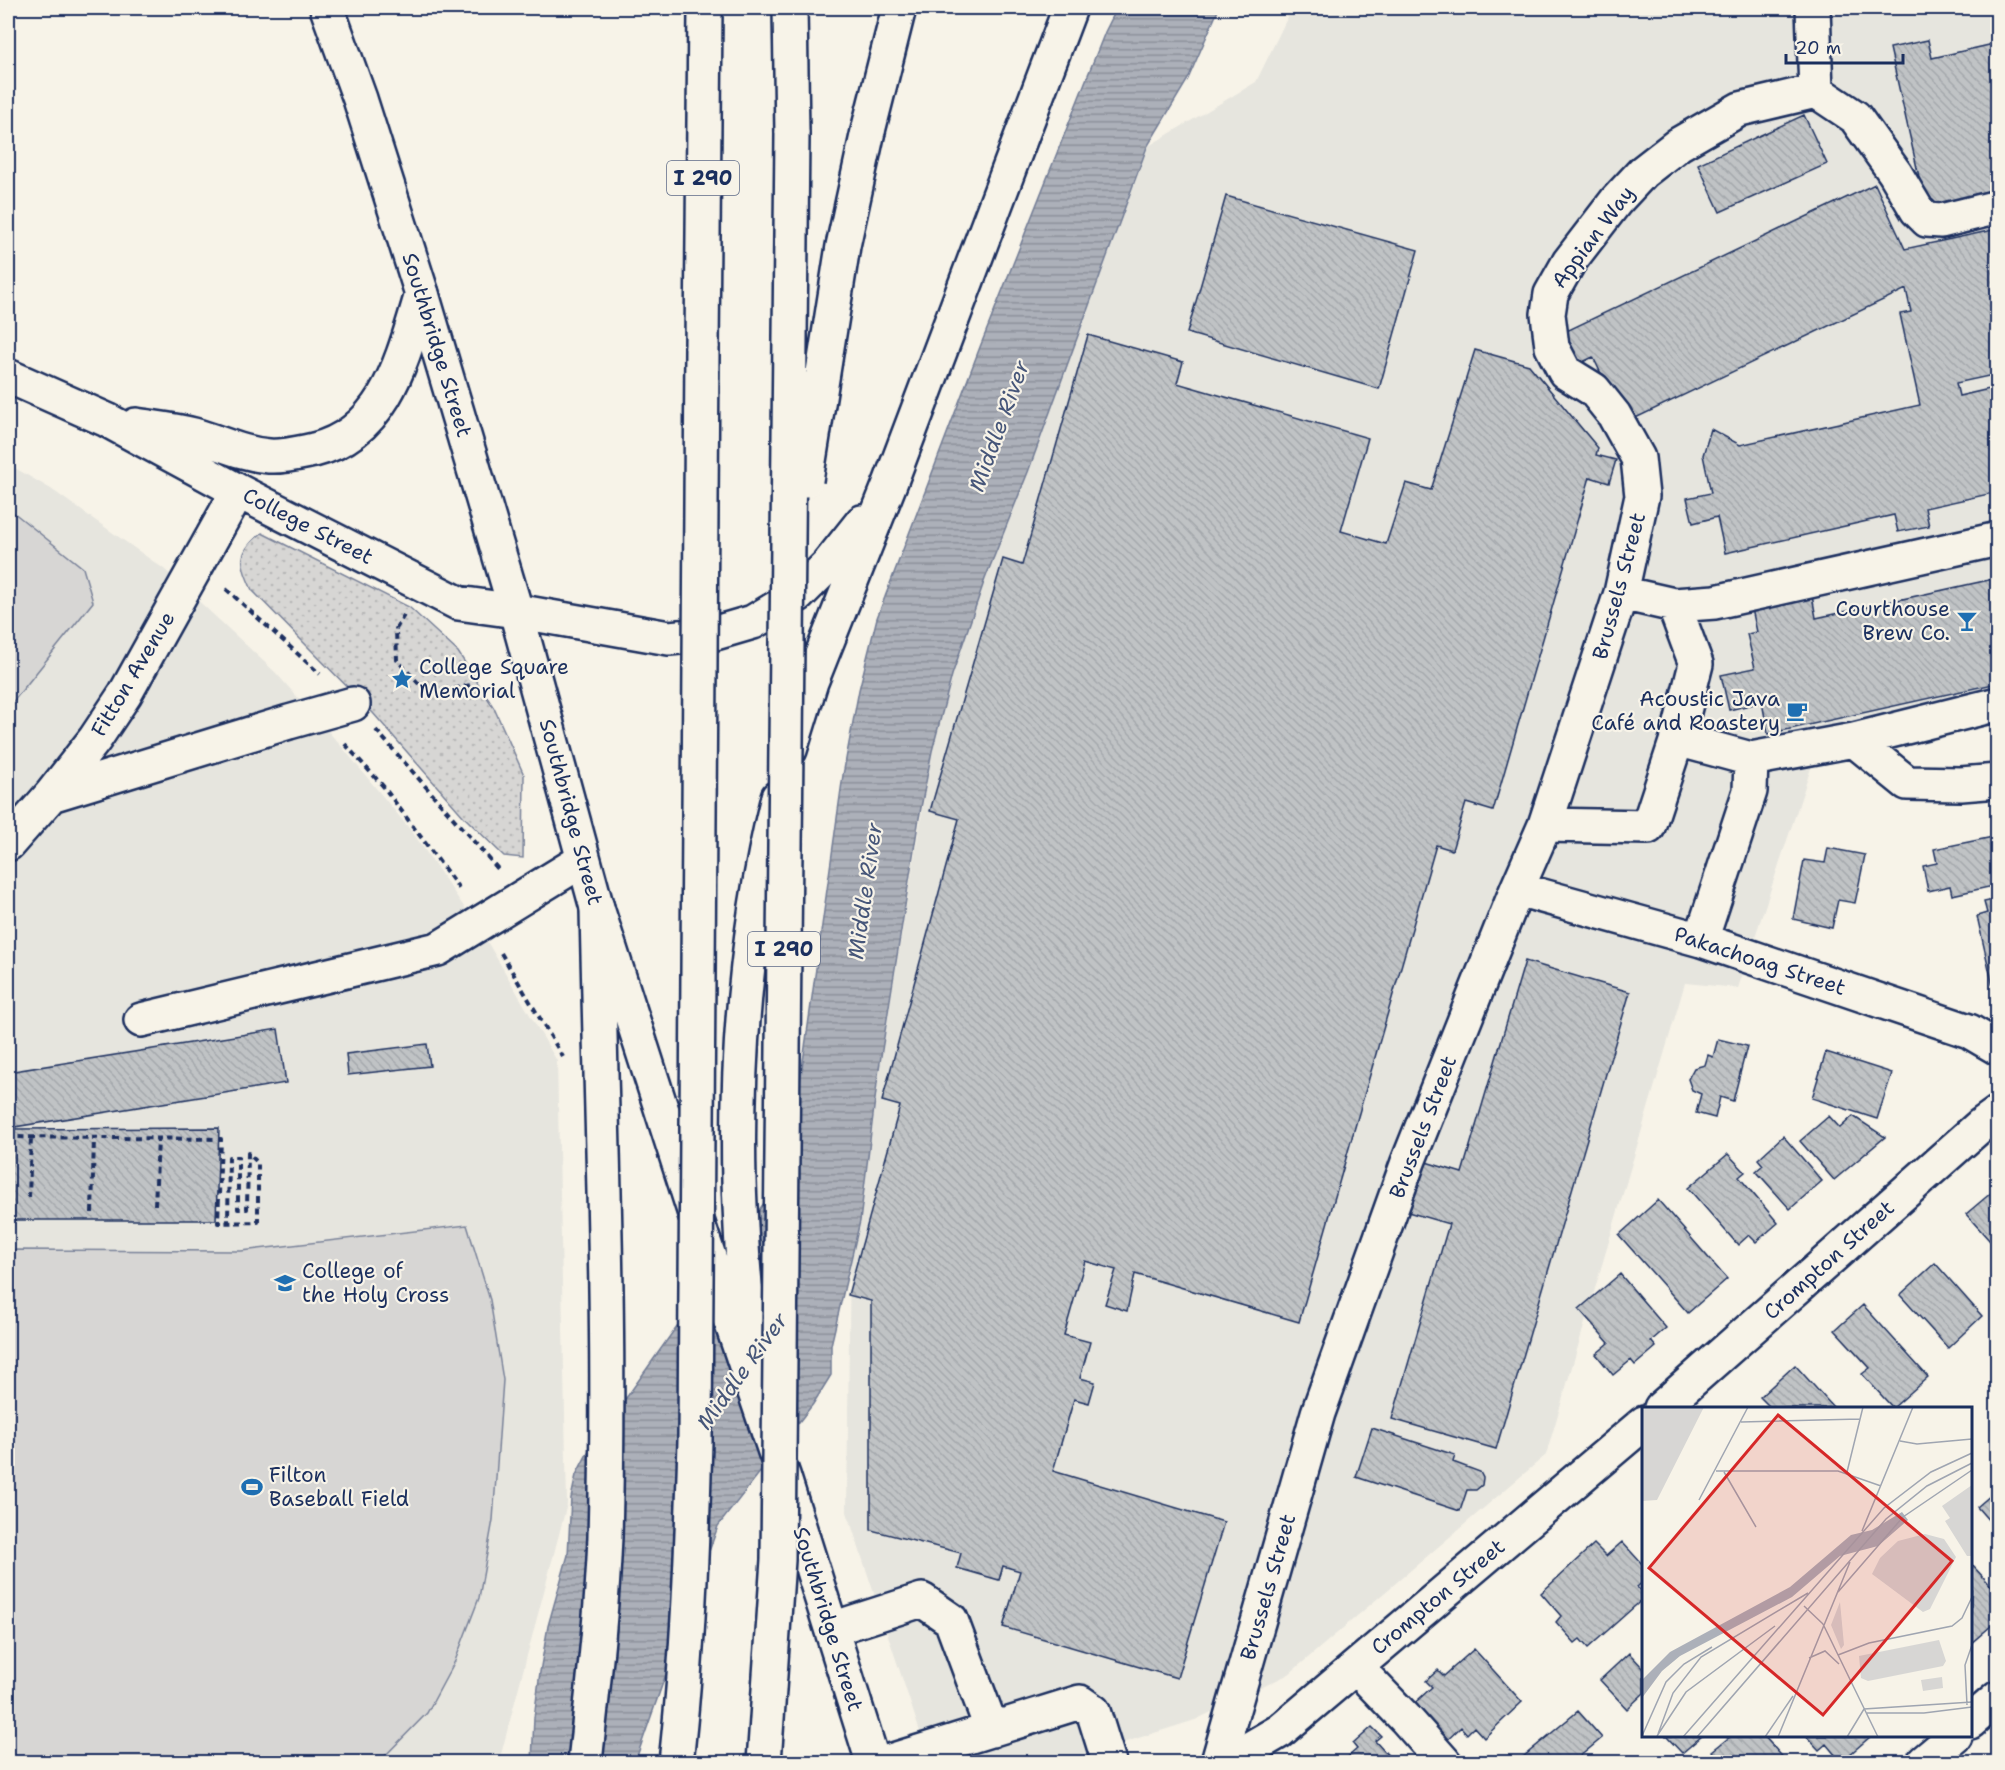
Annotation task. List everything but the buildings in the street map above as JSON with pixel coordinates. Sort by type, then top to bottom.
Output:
[{"type":"main road","name":"Southbridge Street","points":[[327,8],[360,99],[422,294],[516,611],[597,908],[783,1475],[873,1762]]},
{"type":"main road","name":"I 290","points":[[676,1762],[687,1644],[694,1452],[705,8]]},
{"type":"main road","name":"I 290","points":[[764,1762],[778,1560],[792,134],[790,8]]},
{"type":"main road","points":[[786,633],[812,435],[843,246],[868,131],[899,8]]},
{"type":"main road","points":[[891,481],[1070,8]]},
{"type":"main road","points":[[1813,8],[1816,92],[1855,117],[1896,173],[1917,210],[1927,220],[1941,221],[1998,207]]},
{"type":"main road","name":"Appian Way","points":[[1642,496],[1638,458],[1614,415],[1594,390],[1565,372],[1552,347],[1548,314],[1551,294],[1569,262],[1616,201],[1642,172],[1679,144],[1740,109],[1816,92]]},
{"type":"main road","name":"College Street","points":[[107,420],[194,435],[238,450],[269,456],[296,454],[325,447],[347,437],[372,414],[380,402],[399,369],[422,294]]},
{"type":"main road","name":"College Street","points":[[8,376],[107,420],[238,491],[458,603],[669,638],[712,634],[753,622],[798,595],[855,534],[891,481]]},
{"type":"main road","name":"Southbridge Street","points":[[783,1475],[752,1333],[746,1292],[740,1201],[739,1070],[744,1005],[761,878],[791,745],[811,682],[891,481]]},
{"type":"main road","name":"Fitton Avenue","points":[[8,844],[51,795],[95,739],[125,694],[238,491]]},
{"type":"main road","name":"Brussels Street","points":[[1218,1762],[1318,1413],[1408,1162],[1517,889],[1545,825],[1621,593],[1642,496]]},
{"type":"main road","points":[[1621,593],[1674,605],[1715,602],[1998,539]]},
{"type":"main road","points":[[1545,825],[1648,827],[1677,739],[1696,664],[1674,605]]},
{"type":"main road","points":[[51,795],[353,704]]},
{"type":"main road","points":[[1677,739],[1751,759],[1854,740],[1998,704]]},
{"type":"main road","points":[[1854,740],[1907,783],[1961,784],[1998,781]]},
{"type":"main road","points":[[1701,940],[1750,792],[1751,759]]},
{"type":"main road","points":[[141,1020],[438,950],[583,860]]},
{"type":"main road","name":"Pakachoag Street","points":[[1517,889],[1701,940],[1969,1031],[1998,1048]]},
{"type":"main road","points":[[585,1762],[599,1627],[603,1560],[606,1363],[597,908]]},
{"type":"main road","name":"Crompton Street","points":[[1662,1407],[1980,1126],[1998,1113]]},
{"type":"main road","name":"Crompton Street","points":[[1227,1762],[1280,1731],[1642,1425]]},
{"type":"main road","points":[[832,1629],[922,1600],[951,1620],[992,1730]]},
{"type":"main road","points":[[1356,1667],[1444,1762]]},
{"type":"main road","points":[[1972,1721],[1998,1698]]},
{"type":"main road","points":[[887,1762],[1080,1702],[1093,1711],[1109,1762]]},
{"type":"main road","points":[[1924,1762],[1954,1737]]},
{"type":"path","points":[[406,612],[396,628],[397,660],[420,685],[449,690],[471,685]]},
{"type":"path","points":[[353,704],[338,736],[383,786],[482,922],[567,1063]]},
{"type":"path","points":[[8,1137],[221,1139],[218,1223],[258,1222],[258,1163],[248,1154],[247,1209],[238,1209],[238,1157],[229,1156],[228,1222]]},
{"type":"path","points":[[29,1198],[31,1137]]},
{"type":"path","points":[[92,1213],[94,1138]]},
{"type":"path","points":[[155,1205],[158,1139]]},
{"type":"shaded area","points":[[1292,8],[1997,8],[1997,723],[1813,762],[1738,988],[1685,983],[1546,1455],[1289,1674],[1195,1720],[1063,1762],[930,1762],[847,1512],[850,1246],[932,751],[952,675],[985,579],[1028,472],[1147,147],[1256,82]]},
{"type":"shaded area","name":"College of the Holy Cross","points":[[8,464],[51,489],[164,569],[275,672],[342,747],[413,833],[482,933],[557,1061],[567,1504],[499,1762],[8,1762]]},
{"type":"shaded area","points":[[8,508],[83,568],[93,602],[8,708]]},
{"type":"shaded area","points":[[262,533],[409,607],[458,652],[494,708],[524,775],[523,858],[504,856],[464,817],[373,713],[252,590],[243,565],[244,552]]},
{"type":"shaded area","name":"Filton Baseball Field","points":[[467,1225],[490,1300],[503,1380],[493,1520],[479,1598],[455,1661],[427,1713],[379,1762],[8,1762],[8,1250],[241,1251]]},
{"type":"water","name":"Middle River","points":[[1117,8],[1219,8],[1188,79],[1147,147],[1028,472],[985,579],[952,675],[932,751],[919,818],[878,1075],[860,1221],[831,1345],[831,1375],[813,1404],[718,1526],[635,1762],[532,1762],[534,1718],[540,1672],[548,1626],[568,1555],[571,1498],[576,1475],[588,1452],[788,1169],[843,775],[859,690],[877,618],[980,347],[1105,32]]},
{"type":"place","name":"Courthouse Brew Co.","points":[[1967,621]]},
{"type":"place","name":"College Square Memorial","points":[[402,679]]},
{"type":"place","name":"Acoustic Java Café and Roastery","points":[[1797,711]]},
{"type":"place","name":"College of the Holy Cross","points":[[285,1283]]},
{"type":"place","name":"Filton Baseball Field","points":[[252,1487]]}]
